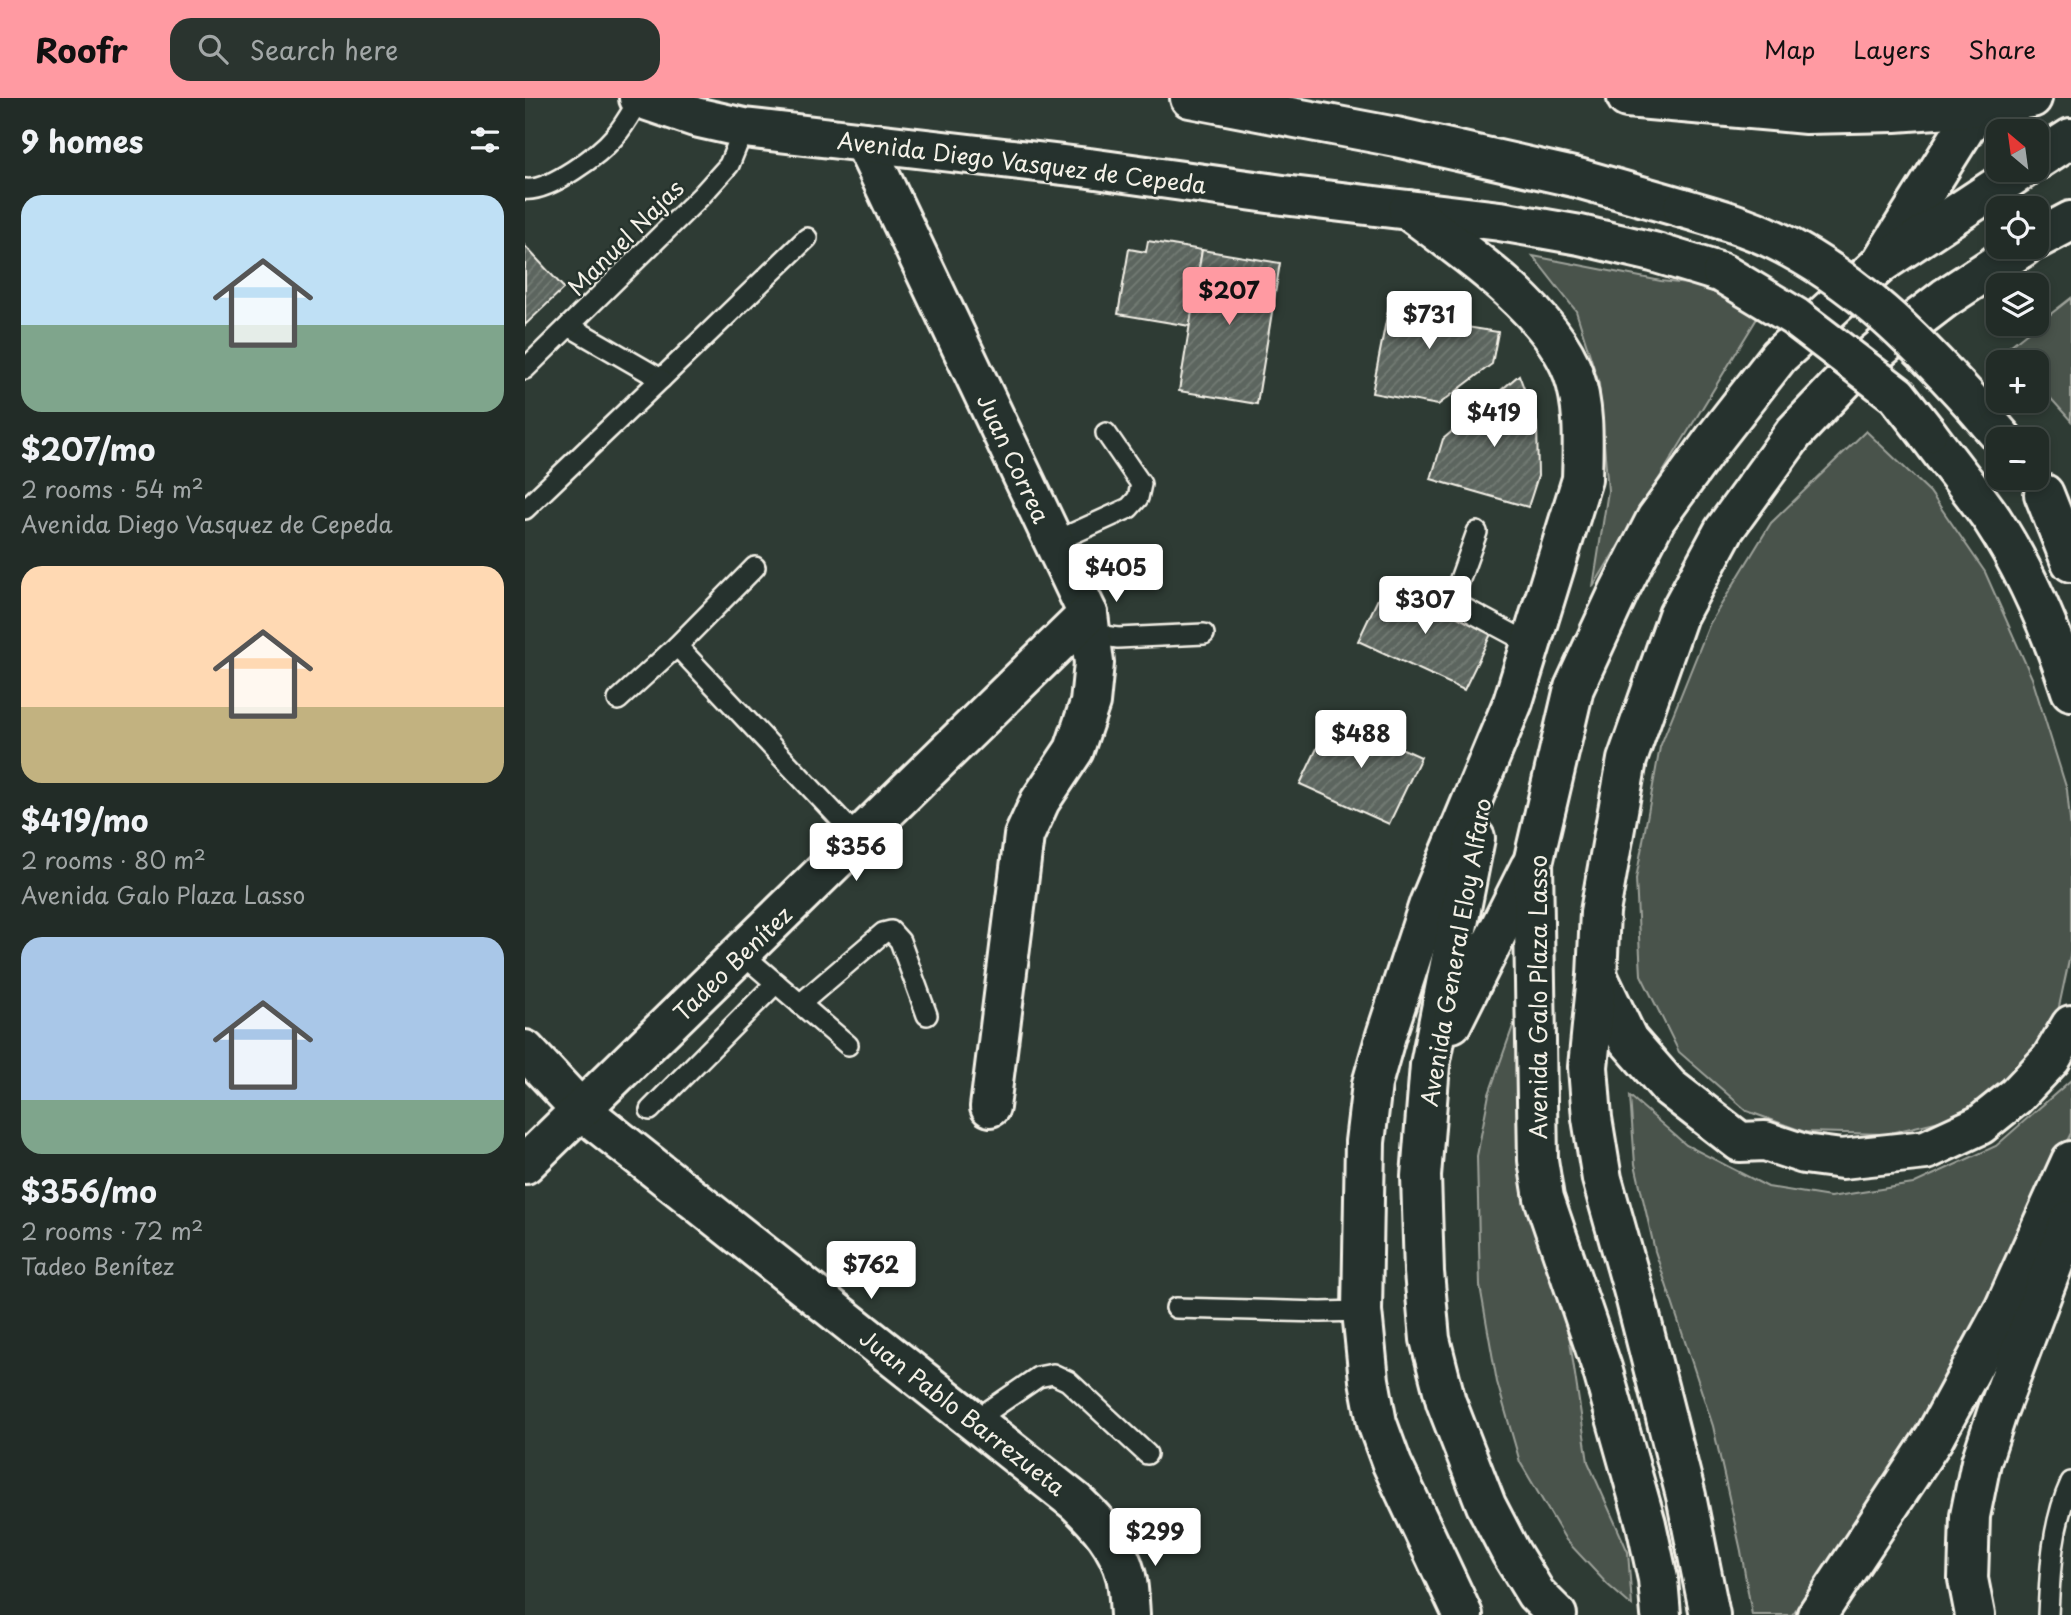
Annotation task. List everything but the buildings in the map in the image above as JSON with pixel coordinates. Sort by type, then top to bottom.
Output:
[{"type":"main road","name":"Avenida Diego Vasquez de Cepeda","points":[[639,98],[695,117],[744,128],[1500,220],[1653,252],[1722,274],[1795,317],[1897,395],[1992,520],[2024,577],[2071,691]]},
{"type":"main road","points":[[1190,98],[1396,137],[1565,175],[1747,228],[1775,240],[1823,267],[1888,315],[1936,363],[1993,427]]},
{"type":"main road","points":[[1627,98],[1806,114],[1895,112],[2032,98]]},
{"type":"main road","points":[[1880,264],[1981,102]]},
{"type":"main road","points":[[2049,152],[2071,138]]},
{"type":"main road","name":"Juan Correa","points":[[864,142],[1054,542],[1089,624],[1094,663],[1090,703],[1074,750],[1040,801],[1024,836],[990,1107]]},
{"type":"main road","name":"Avenida Galo Plaza Lasso","points":[[1661,1615],[1658,1579],[1646,1524],[1602,1368],[1544,1198],[1538,1160],[1533,863],[1574,688],[1656,519],[1779,356],[1880,264],[2004,182]]},
{"type":"main road","points":[[1408,210],[1470,255],[1533,312],[1550,333],[1572,372],[1581,410],[1583,446],[1582,479],[1513,702],[1429,904],[1372,1084],[1365,1142],[1362,1311],[1369,1380],[1377,1423],[1392,1464],[1463,1615]]},
{"type":"main road","points":[[2049,232],[2071,220]]},
{"type":"main road","points":[[1710,1615],[1686,1496],[1602,1179],[1592,1118],[1588,1067],[1600,912],[1627,760],[1678,615],[1724,530],[1794,433],[1850,374],[1898,334],[1945,298],[2005,259]]},
{"type":"main road","points":[[2040,490],[2071,562]]},
{"type":"main road","points":[[2041,490],[2071,538]]},
{"type":"main road","name":"Tadeo Benítez","points":[[525,1164],[859,839],[1089,624]]},
{"type":"main road","name":"Avenida General Eloy Alfaro","points":[[1490,761],[1430,1065],[1421,1176],[1424,1272],[1430,1339],[1446,1402],[1486,1505],[1511,1553],[1536,1594],[1557,1615]]},
{"type":"main road","points":[[1430,1065],[1533,863]]},
{"type":"main road","points":[[1597,976],[1628,1040],[1669,1087],[1740,1142],[1765,1141],[1804,1154],[1842,1159],[1926,1150],[1980,1125],[2016,1096],[2051,1059],[2071,1025]]},
{"type":"main road","name":"Juan Pablo Barrezueta","points":[[525,1050],[581,1110],[1094,1518],[1120,1557],[1127,1578],[1130,1615]]},
{"type":"main road","points":[[1817,1615],[1934,1438],[2004,1309],[2071,1161]]},
{"type":"main road","points":[[1975,1615],[1968,1580],[1970,1516],[1981,1462],[2071,1218]]},
{"type":"lane","points":[[525,189],[531,190],[556,181],[587,161],[615,136],[639,98]]},
{"type":"lane","name":"Manuel Najas","points":[[525,369],[701,196],[729,165],[744,128]]},
{"type":"lane","points":[[525,509],[807,238]]},
{"type":"lane","points":[[569,326],[661,379]]},
{"type":"lane","points":[[1054,542],[1129,508],[1138,498],[1141,484],[1106,433]]},
{"type":"lane","points":[[1477,532],[1455,593],[1456,600],[1460,606],[1531,644]]},
{"type":"lane","points":[[618,699],[677,646],[755,566]]},
{"type":"lane","points":[[1089,624],[1118,638],[1204,634]]},
{"type":"lane","points":[[677,646],[859,839]]},
{"type":"lane","points":[[800,1004],[883,933],[891,931],[900,941],[926,1015]]},
{"type":"lane","points":[[741,953],[848,1045]]},
{"type":"lane","points":[[650,1110],[776,983]]},
{"type":"lane","points":[[1176,1308],[1362,1311]]},
{"type":"lane","points":[[974,1421],[1038,1377],[1053,1374],[1068,1381],[1147,1454]]},
{"type":"lane","points":[[2047,1615],[2051,1559],[2063,1500],[2071,1482]]},
{"type":"shaded area","points":[[1533,256],[1661,281],[1706,286],[1759,315],[1593,587],[1608,491],[1599,384],[1576,311]]},
{"type":"shaded area","points":[[2071,298],[2071,421],[2049,396],[2049,350],[2006,349],[2023,336],[2049,336],[2049,315]]},
{"type":"shaded area","points":[[1866,431],[1930,492],[1985,572],[2032,678],[2067,790],[2071,830],[2071,951],[2057,1016],[2015,1072],[1960,1116],[1886,1134],[1805,1132],[1747,1111],[1679,1052],[1641,975],[1636,879],[1660,747],[1710,623],[1771,523]]},
{"type":"shaded area","points":[[1525,992],[1552,1220],[1588,1462],[1628,1552],[1632,1606],[1608,1585],[1566,1540],[1520,1462],[1497,1382],[1480,1286],[1477,1156],[1489,1094]]},
{"type":"shaded area","points":[[2071,1080],[2071,1133],[2005,1265],[1924,1414],[1848,1534],[1792,1615],[1752,1615],[1741,1551],[1713,1426],[1655,1251],[1635,1164],[1630,1096],[1686,1145],[1768,1187],[1830,1197],[1913,1184],[1996,1146]]}]
